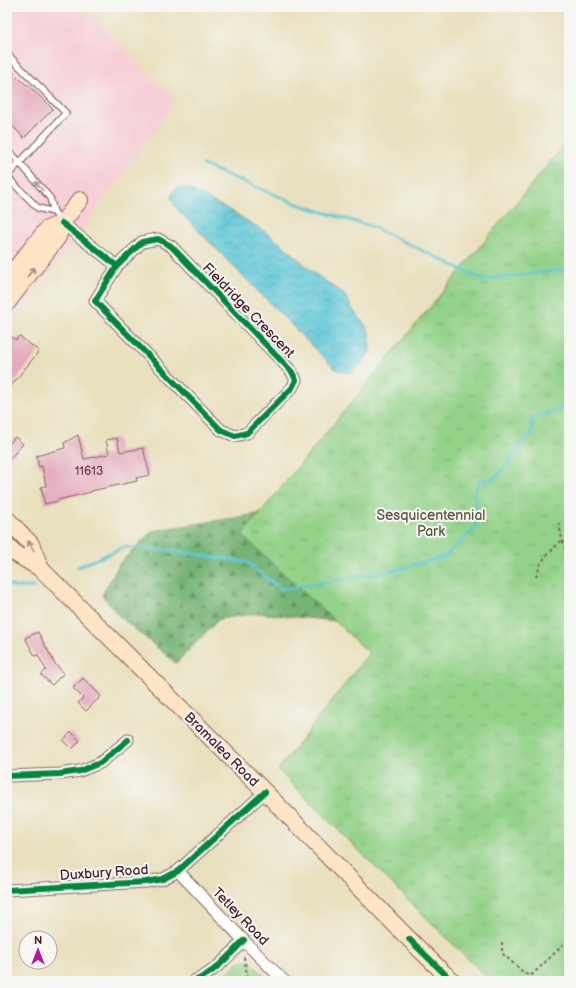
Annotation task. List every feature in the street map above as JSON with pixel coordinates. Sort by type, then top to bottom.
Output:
[{"type":"main road","points":[[7,279],[58,217],[80,200]]},
{"type":"main road","points":[[7,303],[58,237],[58,217]]},
{"type":"main road","name":"Bramalea Road","points":[[7,519],[32,544],[41,569]]},
{"type":"main road","name":"Bramalea Road","points":[[7,545],[16,554],[41,569],[452,981]]},
{"type":"street","points":[[58,217],[117,266]]},
{"type":"street","name":"Fieldridge Crescent","points":[[158,240],[170,246],[292,372],[296,380],[292,388],[247,433],[235,436],[221,430],[95,301],[117,266],[142,242],[158,240]]},
{"type":"street","points":[[7,776],[60,774],[80,771],[100,763],[128,740]]},
{"type":"street","name":"Duxbury Road","points":[[7,890],[146,882],[162,879],[178,871],[265,792]]},
{"type":"street","name":"Tetley Road","points":[[178,871],[284,981]]},
{"type":"street","points":[[194,981],[202,978],[214,970],[246,942]]},
{"type":"lane","points":[[7,54],[66,113],[7,176],[38,208],[58,217]]},
{"type":"lane","points":[[7,148],[50,198],[58,217]]},
{"type":"path","points":[[559,523],[562,540],[569,558]]},
{"type":"path","points":[[536,577],[541,563],[562,540]]},
{"type":"path","points":[[502,942],[502,953],[525,974],[530,975],[533,974],[569,939]]},
{"type":"path","points":[[246,942],[244,957],[248,981]]},
{"type":"shaded area","points":[[7,7],[81,7],[176,100],[7,332]]},
{"type":"green space","name":"Sesquicentennial Park","points":[[569,139],[569,981],[490,981],[278,770],[369,653],[242,535]]},
{"type":"green space","points":[[265,513],[383,626],[259,613],[219,619],[176,663],[118,615],[102,595],[120,563],[152,531]]},
{"type":"green space","points":[[240,961],[249,961],[270,981],[219,981]]},
{"type":"water","points":[[185,187],[231,211],[264,231],[314,273],[343,293],[355,313],[370,333],[370,351],[363,363],[349,373],[335,369],[177,209],[171,197],[175,189]]},
{"type":"building","points":[[7,66],[53,109],[24,138],[7,120]]},
{"type":"building","points":[[19,336],[39,351],[7,391],[7,343],[12,337],[16,340]]},
{"type":"building","points":[[78,435],[84,459],[109,454],[106,440],[117,438],[120,452],[143,448],[150,475],[136,478],[137,481],[91,491],[45,504],[41,487],[46,486],[42,466],[39,467],[36,456],[65,448],[64,443]]},
{"type":"building","points":[[15,437],[23,444],[7,462],[7,446]]},
{"type":"building","points":[[38,632],[55,664],[64,673],[52,685],[41,675],[46,670],[38,655],[35,656],[25,638]]},
{"type":"building","points":[[83,678],[101,696],[86,711],[78,703],[83,698],[73,688]]},
{"type":"building","points":[[71,732],[80,741],[72,749],[63,741]]},
{"type":"waterway","points":[[203,165],[300,205],[373,227],[484,280],[569,269]]},
{"type":"waterway","points":[[78,567],[125,547],[176,551],[246,562],[282,589],[387,572],[444,557],[476,527],[475,492],[479,481],[495,478],[510,461],[518,446],[532,433],[532,419],[562,408],[569,395]]},
{"type":"waterway","points":[[7,584],[14,587],[34,587]]},
{"type":"cycle path","points":[[62,223],[117,266],[142,242],[158,239],[171,246],[292,372],[296,380],[292,388],[247,433],[235,436],[221,430],[95,301],[117,266]]},
{"type":"cycle path","points":[[7,776],[60,774],[80,771],[100,763],[128,740]]},
{"type":"cycle path","points":[[7,890],[146,882],[163,879],[178,871],[265,792]]},
{"type":"cycle path","points":[[409,939],[452,981]]},
{"type":"cycle path","points":[[194,981],[215,969],[244,940]]}]
